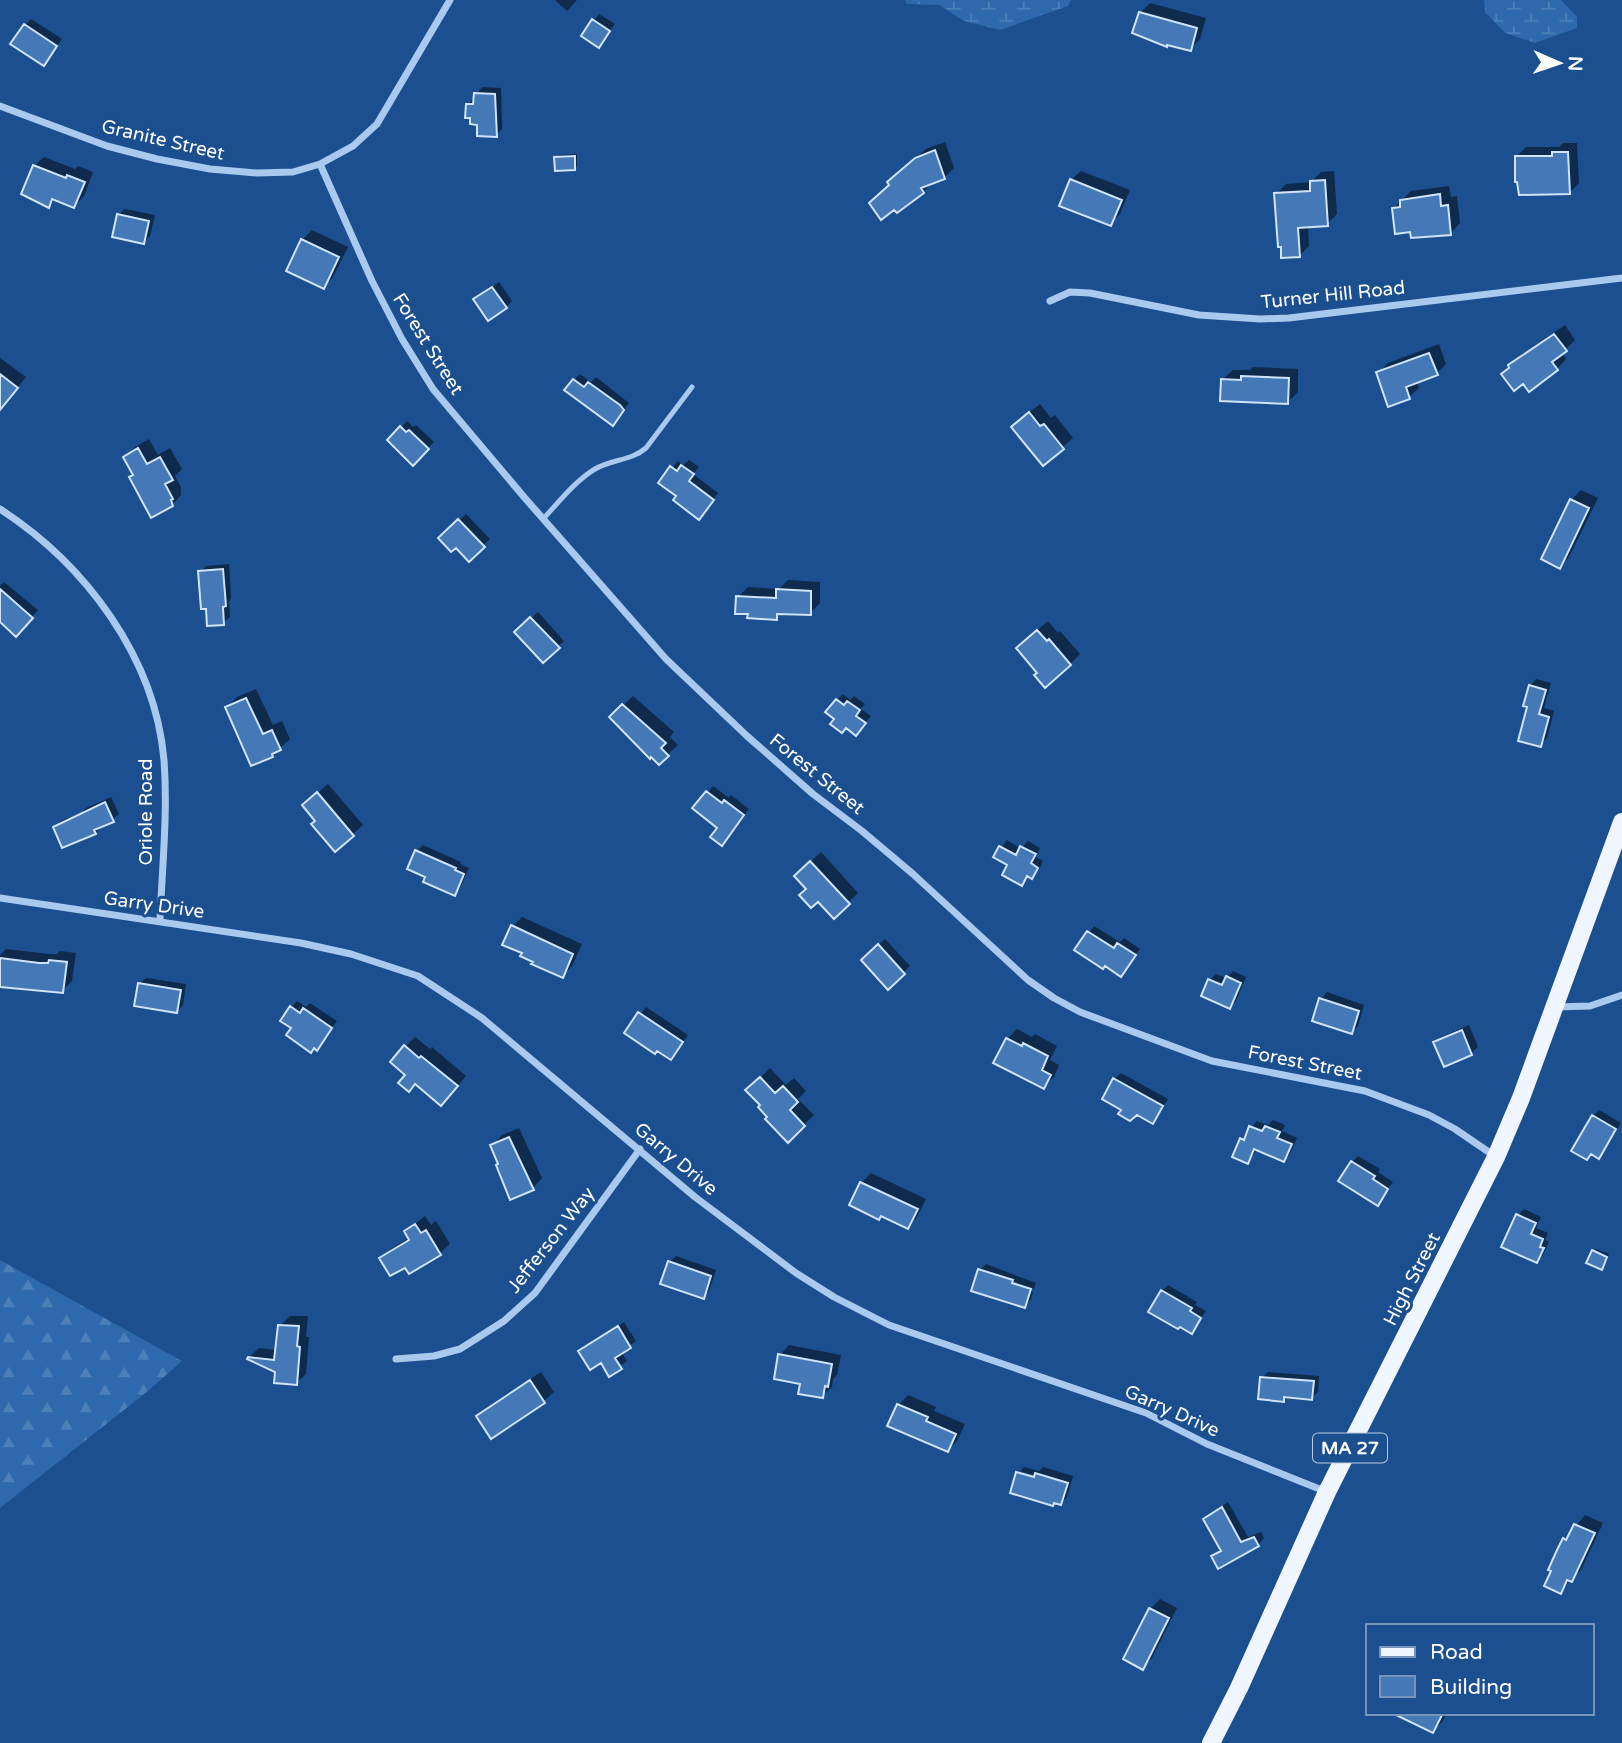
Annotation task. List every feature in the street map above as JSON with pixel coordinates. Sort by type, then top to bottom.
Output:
[{"type":"main road","name":"High Street","points":[[1211,1743],[1240,1688],[1327,1492],[1496,1157],[1521,1098],[1622,822]]},
{"type":"street","name":"Granite Street","points":[[0,106],[107,146],[210,169],[257,173],[293,172],[320,164],[353,146],[377,124],[450,0]]},
{"type":"street","name":"Forest Street","points":[[320,164],[372,281],[402,339],[427,379],[543,519],[666,659],[747,737],[813,794],[914,874],[1028,980],[1080,1013],[1212,1061],[1365,1091],[1429,1115],[1496,1157]]},
{"type":"street","name":"Turner Hill Road","points":[[1050,301],[1070,292],[1090,293],[1180,312],[1260,319],[1289,318],[1622,278]]},
{"type":"street","name":"Oriole Road","points":[[0,509],[46,543],[91,589],[126,643],[151,698],[159,729],[166,790],[160,921]]},
{"type":"street","name":"Garry Drive","points":[[0,898],[301,943],[351,954],[418,976],[482,1018],[695,1197],[796,1273],[834,1297],[889,1325],[1146,1413],[1208,1444],[1327,1492]]},
{"type":"street","points":[[1554,1007],[1590,1006],[1622,995]]},
{"type":"street","name":"Jefferson Way","points":[[396,1359],[453,1352],[504,1321],[535,1293],[640,1149]]},
{"type":"lane","points":[[543,519],[586,475],[609,463],[637,455],[646,448],[692,387]]},
{"type":"green space","points":[[905,0],[1071,0],[1068,6],[1000,30],[964,21],[939,5],[907,4]]},
{"type":"green space","points":[[1484,0],[1561,0],[1577,17],[1577,28],[1535,43],[1505,33],[1485,12]]},
{"type":"green space","points":[[0,1260],[182,1361],[0,1508]]},
{"type":"building","points":[[1139,12],[1197,28],[1191,51],[1167,47],[1132,33]]},
{"type":"building","points":[[592,19],[610,31],[599,48],[581,36]]},
{"type":"building","points":[[24,24],[57,46],[44,66],[10,44]]},
{"type":"building","points":[[474,93],[495,94],[497,137],[477,136],[477,125],[470,124],[470,118],[465,118],[466,104],[473,104]]},
{"type":"building","points":[[935,150],[945,179],[921,188],[924,193],[897,213],[894,210],[881,220],[869,203],[889,185],[887,182],[915,158]]},
{"type":"building","points":[[1552,152],[1568,152],[1570,194],[1519,195],[1515,182],[1515,156],[1552,156]]},
{"type":"building","points":[[575,156],[575,170],[555,171],[554,157]]},
{"type":"building","points":[[33,165],[66,178],[67,175],[85,182],[74,208],[52,199],[49,208],[21,194]]},
{"type":"building","points":[[1070,179],[1122,200],[1111,226],[1059,206]]},
{"type":"building","points":[[1325,180],[1328,226],[1298,228],[1300,257],[1281,258],[1274,193],[1310,191],[1310,181]]},
{"type":"building","points":[[1440,194],[1441,206],[1448,205],[1451,235],[1411,238],[1410,232],[1395,234],[1392,208],[1400,207],[1400,200]]},
{"type":"building","points":[[117,214],[149,221],[144,244],[112,237]]},
{"type":"building","points":[[301,239],[339,257],[324,289],[286,271]]},
{"type":"building","points":[[492,287],[507,308],[488,321],[473,299]]},
{"type":"building","points":[[1554,334],[1567,351],[1552,362],[1558,370],[1529,392],[1523,384],[1514,391],[1501,374],[1509,368],[1508,365]]},
{"type":"building","points":[[1429,353],[1438,375],[1406,387],[1410,399],[1388,407],[1376,372]]},
{"type":"building","points":[[0,374],[18,388],[0,410]]},
{"type":"building","points":[[1241,376],[1289,378],[1288,404],[1220,401],[1221,379],[1241,380]]},
{"type":"building","points":[[573,379],[584,387],[588,382],[620,405],[624,410],[613,426],[564,390]]},
{"type":"building","points":[[1029,412],[1040,426],[1044,424],[1064,449],[1043,466],[1011,427]]},
{"type":"building","points":[[400,426],[406,432],[409,430],[429,449],[413,466],[387,440]]},
{"type":"building","points":[[138,448],[147,464],[160,457],[173,480],[165,484],[173,499],[173,506],[151,518],[129,477],[133,475],[123,457]]},
{"type":"building","points":[[681,465],[694,474],[689,481],[714,500],[699,520],[673,500],[676,496],[658,483],[670,466],[677,471]]},
{"type":"building","points":[[1570,499],[1589,508],[1560,569],[1541,559]]},
{"type":"building","points":[[458,519],[485,547],[469,562],[456,548],[451,552],[438,538]]},
{"type":"building","points":[[223,569],[226,606],[223,607],[224,625],[207,626],[206,609],[201,609],[198,571]]},
{"type":"building","points":[[0,589],[33,618],[16,637],[0,622]]},
{"type":"building","points":[[776,589],[811,591],[811,615],[777,614],[777,620],[747,618],[748,614],[735,614],[736,596],[776,598]]},
{"type":"building","points":[[530,617],[560,648],[543,663],[514,632]]},
{"type":"building","points":[[1037,630],[1047,641],[1049,639],[1071,665],[1045,688],[1034,675],[1037,673],[1016,648]]},
{"type":"building","points":[[1529,685],[1546,690],[1539,714],[1549,717],[1541,747],[1518,741],[1527,707],[1523,706]]},
{"type":"building","points":[[246,698],[263,734],[272,730],[281,750],[272,754],[273,757],[251,766],[225,707]]},
{"type":"building","points":[[836,699],[844,705],[847,701],[860,710],[856,716],[866,723],[856,736],[846,728],[842,733],[830,724],[834,719],[825,712]]},
{"type":"building","points":[[622,704],[666,743],[661,748],[669,756],[659,765],[609,717]]},
{"type":"building","points":[[706,791],[744,815],[722,846],[710,837],[717,828],[692,808]]},
{"type":"building","points":[[317,792],[354,836],[335,852],[311,824],[315,821],[302,805]]},
{"type":"building","points":[[105,802],[114,822],[94,830],[96,834],[62,848],[53,827]]},
{"type":"building","points":[[999,846],[1016,855],[1020,846],[1036,854],[1031,863],[1038,868],[1032,879],[1027,876],[1022,886],[1002,875],[1007,865],[993,857]]},
{"type":"building","points":[[415,850],[464,874],[455,896],[423,882],[425,877],[407,869]]},
{"type":"building","points":[[810,861],[850,904],[834,919],[818,902],[811,908],[799,895],[806,889],[794,876]]},
{"type":"building","points":[[511,925],[573,954],[563,978],[531,964],[533,962],[520,956],[522,953],[502,945]]},
{"type":"building","points":[[1087,931],[1114,948],[1117,943],[1136,955],[1121,977],[1074,950]]},
{"type":"building","points":[[878,944],[905,974],[888,990],[861,960]]},
{"type":"building","points":[[0,958],[39,963],[48,963],[49,960],[67,962],[63,993],[0,987]]},
{"type":"building","points":[[1226,976],[1241,983],[1230,1009],[1201,996],[1208,979],[1222,985]]},
{"type":"building","points":[[138,983],[181,990],[177,1013],[134,1006]]},
{"type":"building","points":[[1319,998],[1359,1011],[1352,1034],[1312,1021]]},
{"type":"building","points":[[290,1006],[300,1013],[303,1008],[332,1028],[317,1051],[314,1048],[311,1053],[286,1035],[291,1028],[280,1021]]},
{"type":"building","points":[[638,1012],[683,1042],[671,1060],[657,1051],[655,1054],[624,1033]]},
{"type":"building","points":[[1462,1030],[1472,1055],[1444,1067],[1433,1042]]},
{"type":"building","points":[[1006,1038],[1022,1046],[1023,1043],[1048,1056],[1042,1070],[1051,1075],[1044,1089],[993,1063]]},
{"type":"building","points":[[404,1045],[458,1086],[441,1106],[415,1084],[409,1092],[398,1083],[405,1075],[390,1062]]},
{"type":"building","points":[[760,1077],[775,1093],[783,1086],[798,1102],[790,1110],[805,1126],[788,1143],[765,1119],[767,1117],[758,1107],[760,1105],[745,1090]]},
{"type":"building","points":[[1113,1078],[1163,1106],[1153,1124],[1137,1115],[1130,1121],[1118,1114],[1121,1110],[1102,1099]]},
{"type":"building","points":[[1592,1115],[1616,1129],[1599,1159],[1591,1154],[1587,1160],[1571,1151]]},
{"type":"building","points":[[1249,1126],[1262,1131],[1265,1126],[1280,1132],[1277,1138],[1292,1144],[1284,1162],[1254,1149],[1248,1164],[1232,1157],[1240,1138],[1244,1140]]},
{"type":"building","points":[[509,1137],[534,1190],[510,1200],[490,1145]]},
{"type":"building","points":[[1351,1161],[1375,1176],[1373,1179],[1388,1189],[1378,1206],[1338,1181]]},
{"type":"building","points":[[860,1182],[918,1209],[908,1229],[881,1216],[879,1220],[849,1205]]},
{"type":"building","points":[[1516,1214],[1536,1223],[1531,1234],[1543,1239],[1540,1247],[1544,1248],[1537,1263],[1501,1247]]},
{"type":"building","points":[[415,1224],[421,1233],[426,1230],[441,1255],[409,1274],[405,1268],[390,1276],[379,1258],[409,1240],[404,1231]]},
{"type":"building","points":[[1592,1250],[1607,1257],[1602,1270],[1586,1263]]},
{"type":"building","points":[[668,1261],[711,1276],[704,1299],[660,1284]]},
{"type":"building","points":[[978,1269],[1031,1289],[1025,1308],[971,1291]]},
{"type":"building","points":[[1161,1290],[1192,1308],[1190,1311],[1201,1318],[1192,1334],[1148,1312]]},
{"type":"building","points":[[278,1325],[299,1326],[297,1385],[274,1383],[275,1372],[247,1359],[274,1360]]},
{"type":"building","points":[[618,1326],[631,1348],[615,1358],[622,1369],[609,1377],[601,1363],[590,1370],[578,1351]]},
{"type":"building","points":[[778,1354],[832,1364],[823,1398],[798,1394],[800,1384],[774,1379]]},
{"type":"building","points":[[1260,1377],[1314,1381],[1312,1400],[1284,1397],[1284,1402],[1258,1399]]},
{"type":"building","points":[[530,1380],[545,1403],[491,1439],[476,1416]]},
{"type":"building","points":[[897,1404],[928,1417],[926,1421],[956,1434],[948,1452],[887,1426]]},
{"type":"building","points":[[1016,1472],[1034,1477],[1035,1473],[1068,1483],[1061,1505],[1054,1503],[1053,1506],[1010,1493]]},
{"type":"building","points":[[1222,1507],[1241,1542],[1254,1537],[1259,1546],[1218,1569],[1211,1556],[1221,1551],[1203,1519]]},
{"type":"building","points":[[1574,1524],[1595,1533],[1572,1582],[1567,1580],[1561,1594],[1544,1586],[1557,1550]]},
{"type":"building","points":[[1149,1608],[1169,1618],[1143,1670],[1123,1659]]},
{"type":"building","points":[[1396,1715],[1442,1715],[1433,1733]]}]
